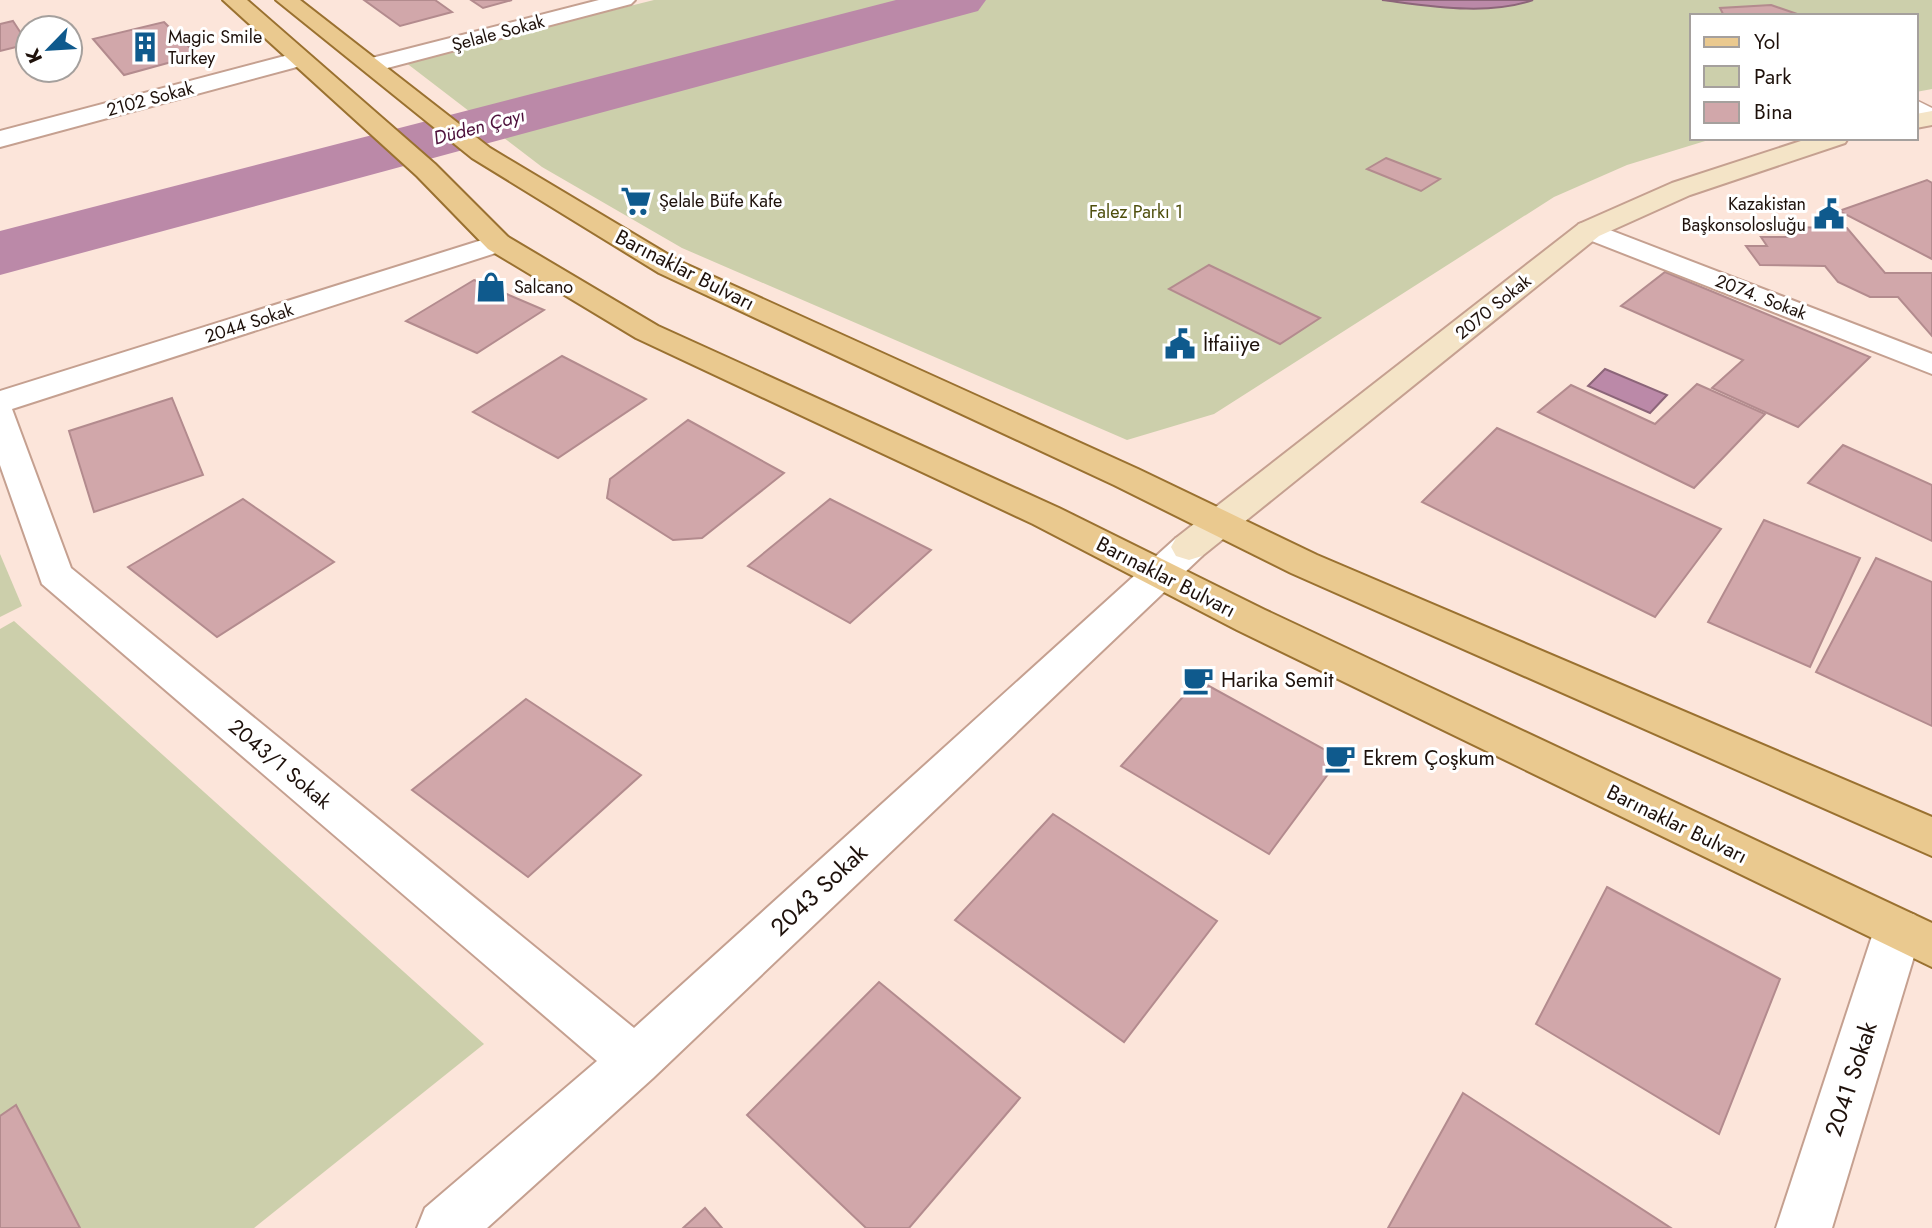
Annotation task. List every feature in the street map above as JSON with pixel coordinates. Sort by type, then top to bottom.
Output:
[{"type":"main road","points":[[234,0],[300,60]]},
{"type":"main road","name":"Barınaklar Bulvarı","points":[[287,0],[481,153],[669,267],[1915,938]]},
{"type":"main road","name":"Barınaklar Bulvarı","points":[[300,60],[426,170],[498,243],[647,332],[1046,516],[1190,548],[1304,564],[1932,838]]},
{"type":"street","name":"Şelale Sokak","points":[[372,65],[624,0]]},
{"type":"street","name":"2102 Sokak","points":[[0,139],[300,60]]},
{"type":"street","name":"2070 Sokak","points":[[1190,548],[1589,230],[1681,190],[1830,140]]},
{"type":"street","name":"2074. Sokak","points":[[1589,230],[1932,365]]},
{"type":"street","name":"2044 Sokak","points":[[0,402],[498,243]]},
{"type":"street","name":"2043/1 Sokak","points":[[0,415],[55,575],[635,1061]]},
{"type":"street","name":"2043 Sokak","points":[[445,1228],[635,1061],[1190,548]]},
{"type":"street","name":"2041 Sokak","points":[[1804,1228],[1915,938]]},
{"type":"green space","name":"Falez Parkı 1","points":[[654,0],[1932,0],[1932,89],[1918,92],[1918,14],[1690,14],[1690,140],[1708,140],[1627,165],[1554,197],[1214,414],[1127,440],[682,248],[542,167],[405,62]]},
{"type":"green space","points":[[0,554],[22,606],[0,617]]},
{"type":"green space","points":[[14,621],[484,1044],[254,1228],[0,1228],[0,629]]},
{"type":"shaded area","points":[[1382,0],[1533,0],[1478,9]]},
{"type":"shaded area","points":[[1605,369],[1667,395],[1650,413],[1588,386]]},
{"type":"building","points":[[364,0],[435,0],[452,12],[400,26]]},
{"type":"building","points":[[471,0],[512,0],[483,8]]},
{"type":"building","points":[[1771,5],[1797,14],[1723,14],[1720,8]]},
{"type":"building","name":"Magic Smile Turkey","points":[[164,22],[197,55],[124,75],[93,39]]},
{"type":"building","points":[[14,23],[14,48],[0,51],[0,24]]},
{"type":"building","points":[[1386,158],[1440,179],[1421,191],[1367,169]]},
{"type":"building","points":[[1927,180],[1932,183],[1932,259],[1839,211]]},
{"type":"building","points":[[1782,227],[1847,228],[1885,273],[1932,273],[1932,336],[1898,297],[1870,297],[1838,282],[1825,266],[1760,265],[1746,246],[1767,246],[1761,237],[1791,237]]},
{"type":"building","points":[[1209,265],[1320,318],[1280,344],[1169,289]]},
{"type":"building","points":[[1665,272],[1870,357],[1798,427],[1712,388],[1743,360],[1621,306]]},
{"type":"building","points":[[474,280],[544,310],[477,353],[406,321]]},
{"type":"building","points":[[562,356],[646,399],[558,458],[473,412]]},
{"type":"building","points":[[1697,384],[1765,414],[1694,488],[1538,412],[1571,385],[1655,424]]},
{"type":"building","points":[[172,398],[203,475],[94,512],[69,431]]},
{"type":"building","points":[[688,420],[784,473],[702,538],[673,540],[607,498],[610,479]]},
{"type":"building","points":[[1497,428],[1721,529],[1655,617],[1422,502]]},
{"type":"building","points":[[1843,445],[1932,485],[1932,541],[1808,483]]},
{"type":"building","points":[[243,499],[334,562],[217,637],[128,567]]},
{"type":"building","points":[[830,499],[931,550],[850,623],[748,566]]},
{"type":"building","points":[[1764,520],[1860,558],[1810,667],[1708,622]]},
{"type":"building","points":[[1876,558],[1932,582],[1932,726],[1816,672]]},
{"type":"building","points":[[1198,680],[1340,758],[1269,854],[1121,766]]},
{"type":"building","points":[[526,699],[641,775],[528,877],[412,790]]},
{"type":"building","points":[[1053,814],[1217,921],[1124,1042],[955,920]]},
{"type":"building","points":[[1607,887],[1780,979],[1719,1134],[1536,1024]]},
{"type":"building","points":[[879,982],[1020,1098],[909,1228],[866,1228],[747,1115]]},
{"type":"building","points":[[1463,1093],[1671,1228],[1388,1228]]},
{"type":"building","points":[[16,1105],[80,1228],[0,1228],[0,1116]]},
{"type":"building","points":[[705,1208],[722,1228],[683,1228]]},
{"type":"waterway","name":"Düden Çayı","points":[[0,253],[959,0]]},
{"type":"place","name":"Magic Smile Turkey","points":[[145,47]]},
{"type":"place","name":"Şelale Büfe Kafe","points":[[636,201]]},
{"type":"place","name":"Kazakistan Başkonsolosluğu","points":[[1829,214]]},
{"type":"place","name":"Salcano","points":[[491,287]]},
{"type":"place","name":"İtfaiiye","points":[[1180,344]]},
{"type":"place","name":"Harika Semit","points":[[1198,680]]},
{"type":"place","name":"Ekrem Çoşkum","points":[[1340,758]]}]
